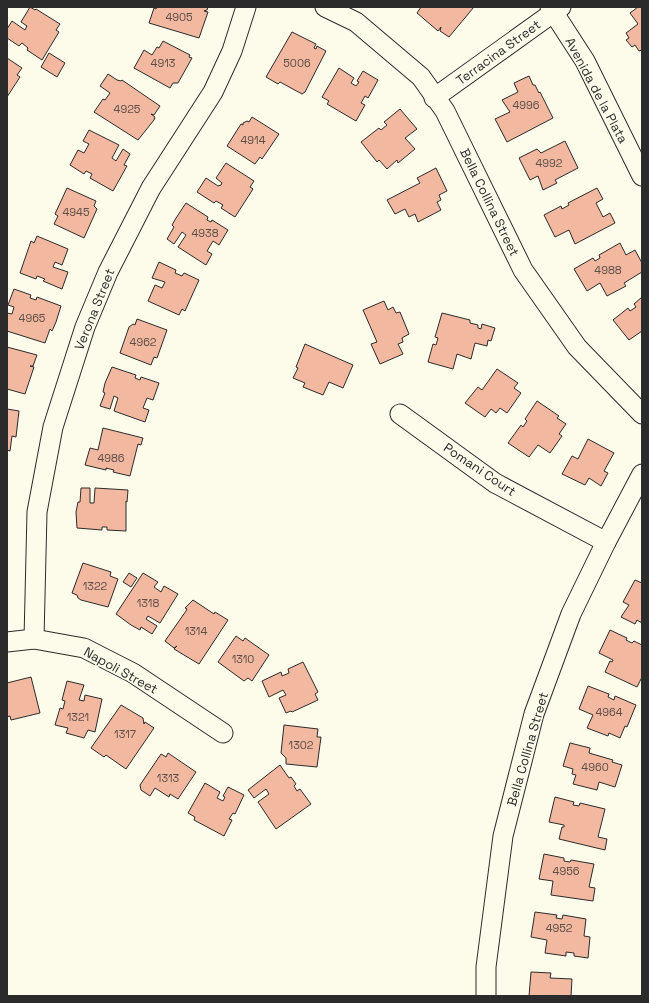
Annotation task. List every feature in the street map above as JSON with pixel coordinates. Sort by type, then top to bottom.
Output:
[{"type":"street","name":"Verona Street","points":[[34,639],[37,512],[53,427],[85,327],[108,272],[151,188],[213,92],[232,51],[246,7]]},
{"type":"street","name":"Bella Collina Street","points":[[325,7],[356,22],[421,77],[434,98],[445,111],[523,270],[577,347],[642,414]]},
{"type":"street","name":"Terracina Street","points":[[434,98],[555,9]]},
{"type":"street","name":"Avenida de la Plata","points":[[555,9],[585,62],[642,176]]},
{"type":"street","name":"Pomani Court","points":[[400,414],[495,483],[606,542]]},
{"type":"street","name":"Bella Collina Street","points":[[486,996],[486,967],[503,836],[534,714],[571,614],[606,542],[642,474]]},
{"type":"street","name":"Napoli Street","points":[[7,642],[34,639],[84,648],[132,673],[224,733]]},
{"type":"building","points":[[30,7],[35,10],[36,9],[60,24],[56,30],[59,32],[42,60],[27,50],[28,48],[22,43],[19,46],[7,38],[7,29],[12,21],[25,30],[27,26],[21,22]]},
{"type":"building","points":[[157,7],[208,7],[207,10],[204,11],[208,12],[199,38],[149,23],[154,8],[156,9]]},
{"type":"building","points":[[421,7],[474,7],[449,37],[440,31],[441,27],[438,31],[417,13]]},
{"type":"building","points":[[638,7],[642,7],[642,50],[639,51],[635,45],[632,47],[626,40],[629,38],[626,33],[638,24],[630,13]]},
{"type":"building","points":[[292,32],[316,44],[314,48],[316,49],[317,46],[326,51],[305,92],[302,94],[280,82],[278,84],[266,77]]},
{"type":"building","points":[[163,41],[190,55],[189,57],[192,58],[178,83],[173,83],[170,88],[134,68],[144,50],[152,55]]},
{"type":"building","points":[[49,53],[65,63],[57,77],[41,67]]},
{"type":"building","points":[[7,58],[22,68],[17,75],[20,77],[7,97]]},
{"type":"building","points":[[339,68],[354,78],[351,83],[356,86],[359,82],[357,81],[363,71],[378,80],[368,98],[365,96],[361,103],[365,105],[356,121],[327,104],[329,101],[322,97]]},
{"type":"building","points":[[108,74],[117,80],[122,80],[160,106],[154,115],[151,114],[155,117],[154,120],[138,140],[94,112],[103,99],[105,100],[110,93],[100,86]]},
{"type":"building","points":[[529,76],[533,85],[535,85],[539,93],[540,92],[553,118],[507,142],[495,119],[510,112],[502,100],[518,92],[514,83]]},
{"type":"building","points":[[400,109],[417,129],[405,138],[415,149],[398,163],[397,160],[387,169],[379,160],[377,162],[361,142],[379,128],[381,130],[387,125],[384,122]]},
{"type":"building","points":[[252,117],[279,134],[262,159],[260,157],[255,164],[227,146],[241,124],[243,125],[243,123],[247,121],[249,122]]},
{"type":"building","points":[[89,130],[119,145],[112,158],[116,161],[123,149],[130,154],[124,165],[127,166],[113,191],[90,178],[92,174],[86,171],[84,174],[70,165],[78,150],[84,153],[89,144],[83,141]]},
{"type":"building","points":[[565,141],[578,168],[555,180],[557,183],[543,190],[538,176],[530,180],[519,158],[537,149],[541,153]]},
{"type":"building","points":[[226,163],[254,181],[250,187],[253,189],[235,217],[221,208],[223,205],[216,201],[214,203],[197,192],[206,178],[218,186],[221,185],[222,183],[216,178]]},
{"type":"building","points":[[436,168],[447,191],[439,195],[441,200],[437,202],[441,210],[418,222],[415,214],[409,217],[405,209],[395,214],[387,200],[420,183],[417,178]]},
{"type":"building","points":[[67,188],[96,201],[94,206],[97,209],[84,238],[54,224],[58,216],[55,214]]},
{"type":"building","points":[[597,188],[603,199],[596,203],[603,217],[610,213],[615,223],[575,244],[569,230],[555,237],[544,215],[561,206],[562,209],[569,205],[568,203]]},
{"type":"building","points":[[186,203],[208,217],[207,220],[211,222],[212,220],[228,230],[219,245],[213,241],[207,251],[212,254],[206,265],[178,247],[186,235],[182,232],[174,244],[167,239],[174,227],[172,225]]},
{"type":"building","points":[[37,236],[68,249],[62,265],[55,262],[53,267],[68,272],[62,289],[43,281],[45,279],[37,276],[36,279],[20,273],[31,241],[34,243]]},
{"type":"building","points":[[620,243],[626,255],[635,250],[642,263],[642,272],[624,283],[626,286],[607,296],[600,283],[587,291],[574,269],[593,258],[595,261],[600,258],[599,255]]},
{"type":"building","points":[[159,262],[176,270],[175,273],[182,276],[184,273],[199,280],[185,311],[182,309],[179,315],[148,301],[155,285],[162,288],[165,282],[152,278]]},
{"type":"building","points":[[14,289],[31,295],[30,298],[36,300],[37,297],[61,306],[56,322],[52,331],[50,329],[45,343],[7,331],[7,313],[12,314],[14,307],[8,305]]},
{"type":"building","points":[[642,297],[642,331],[629,340],[613,320],[628,308],[630,311],[636,307],[634,304]]},
{"type":"building","points":[[384,301],[388,310],[393,307],[396,313],[400,312],[409,334],[402,338],[403,342],[398,344],[403,354],[380,364],[371,344],[377,342],[363,310]]},
{"type":"building","points":[[442,313],[470,320],[470,323],[478,325],[478,328],[481,329],[482,324],[495,328],[491,341],[488,340],[487,346],[475,343],[471,359],[457,354],[453,369],[428,362],[433,344],[436,345],[438,338],[435,337]]},
{"type":"building","points":[[137,319],[167,330],[157,358],[154,357],[151,365],[120,353],[129,327],[133,324],[135,325]]},
{"type":"building","points":[[305,344],[353,365],[343,388],[329,382],[323,395],[303,387],[305,383],[293,378],[298,368],[296,367]]},
{"type":"building","points":[[7,347],[37,355],[33,366],[30,366],[34,367],[25,394],[7,389]]},
{"type":"building","points":[[112,367],[136,375],[135,378],[140,380],[141,377],[159,383],[153,400],[147,398],[143,408],[149,410],[145,422],[114,411],[118,398],[114,396],[110,409],[100,406],[105,393],[103,392],[105,383]]},
{"type":"building","points":[[497,369],[518,383],[514,388],[521,393],[507,413],[500,408],[496,413],[491,409],[485,417],[465,403],[478,387],[482,390]]},
{"type":"building","points":[[537,401],[559,416],[557,418],[566,424],[559,434],[562,436],[550,453],[538,445],[529,457],[508,443],[521,425],[523,427],[527,421],[525,419]]},
{"type":"building","points":[[7,409],[19,411],[16,437],[12,436],[10,451],[7,450]]},
{"type":"building","points":[[103,428],[143,438],[141,445],[138,444],[130,476],[113,472],[114,470],[106,468],[106,470],[85,465],[90,448],[98,450]]},
{"type":"building","points":[[588,439],[614,453],[604,471],[608,473],[601,486],[589,478],[585,485],[562,474],[572,456],[578,459]]},
{"type":"building","points":[[81,488],[90,488],[90,503],[94,503],[95,488],[128,490],[127,502],[126,501],[126,531],[107,530],[107,527],[102,527],[102,530],[77,528],[76,512],[78,502],[80,502]]},
{"type":"building","points":[[83,563],[111,572],[110,576],[118,579],[108,607],[81,600],[77,595],[72,593]]},
{"type":"building","points":[[129,573],[137,578],[131,587],[123,582]]},
{"type":"building","points":[[143,573],[158,582],[154,587],[161,592],[164,586],[178,594],[160,623],[148,616],[146,619],[157,626],[152,634],[141,627],[140,630],[131,625],[116,614]]},
{"type":"building","points":[[635,580],[642,583],[642,623],[637,620],[635,624],[621,617],[629,605],[623,602]]},
{"type":"building","points":[[193,600],[214,614],[215,612],[228,620],[199,664],[174,649],[177,646],[174,648],[165,641],[186,611],[187,609],[185,608]]},
{"type":"building","points":[[610,630],[627,638],[626,640],[632,643],[634,641],[642,645],[642,677],[637,687],[605,672],[610,661],[612,662],[613,660],[599,653]]},
{"type":"building","points":[[236,636],[243,641],[245,638],[269,655],[252,681],[248,678],[244,681],[218,662]]},
{"type":"building","points":[[303,662],[318,692],[315,694],[318,700],[292,712],[286,713],[279,698],[286,695],[283,690],[269,697],[262,681],[281,672],[282,676],[289,673],[288,669]]},
{"type":"building","points":[[31,677],[40,713],[11,720],[10,716],[7,717],[7,683]]},
{"type":"building","points":[[67,681],[84,685],[79,700],[84,701],[85,695],[102,699],[95,732],[88,730],[84,738],[66,733],[68,728],[55,725],[60,708],[63,709],[65,701],[62,700]]},
{"type":"building","points":[[588,686],[609,694],[608,697],[614,700],[615,696],[636,705],[627,727],[625,726],[620,738],[609,733],[608,736],[587,728],[593,715],[579,709]]},
{"type":"building","points":[[121,705],[143,718],[144,724],[145,722],[154,728],[126,769],[106,755],[104,757],[91,748]]},
{"type":"building","points":[[284,725],[318,729],[317,737],[321,737],[317,767],[286,764],[286,758],[281,753]]},
{"type":"building","points":[[570,743],[590,748],[589,753],[613,760],[612,762],[622,765],[615,787],[599,782],[597,790],[573,784],[576,775],[572,774],[573,769],[563,766]]},
{"type":"building","points":[[168,753],[196,772],[178,799],[170,794],[169,797],[155,788],[150,796],[141,790],[140,785],[161,754],[166,757]]},
{"type":"building","points":[[280,765],[289,778],[291,777],[296,784],[294,786],[297,791],[300,789],[311,804],[276,829],[258,802],[269,794],[266,789],[254,798],[248,790]]},
{"type":"building","points":[[205,783],[220,792],[217,798],[223,801],[225,797],[223,796],[228,787],[244,795],[235,814],[233,813],[229,819],[232,820],[224,836],[194,820],[195,817],[188,813]]},
{"type":"building","points":[[555,797],[574,802],[573,805],[579,806],[580,803],[605,809],[598,837],[607,839],[605,850],[559,839],[562,827],[564,827],[564,825],[549,822]]},
{"type":"building","points":[[544,854],[564,858],[564,861],[570,862],[571,860],[594,864],[589,887],[595,888],[593,901],[551,895],[553,881],[539,879]]},
{"type":"building","points":[[535,912],[557,915],[556,918],[562,919],[563,915],[586,919],[584,936],[590,937],[588,958],[574,956],[574,953],[566,952],[566,956],[545,953],[547,940],[531,937]]},
{"type":"building","points":[[531,972],[551,973],[550,978],[572,979],[571,996],[529,996]]}]
